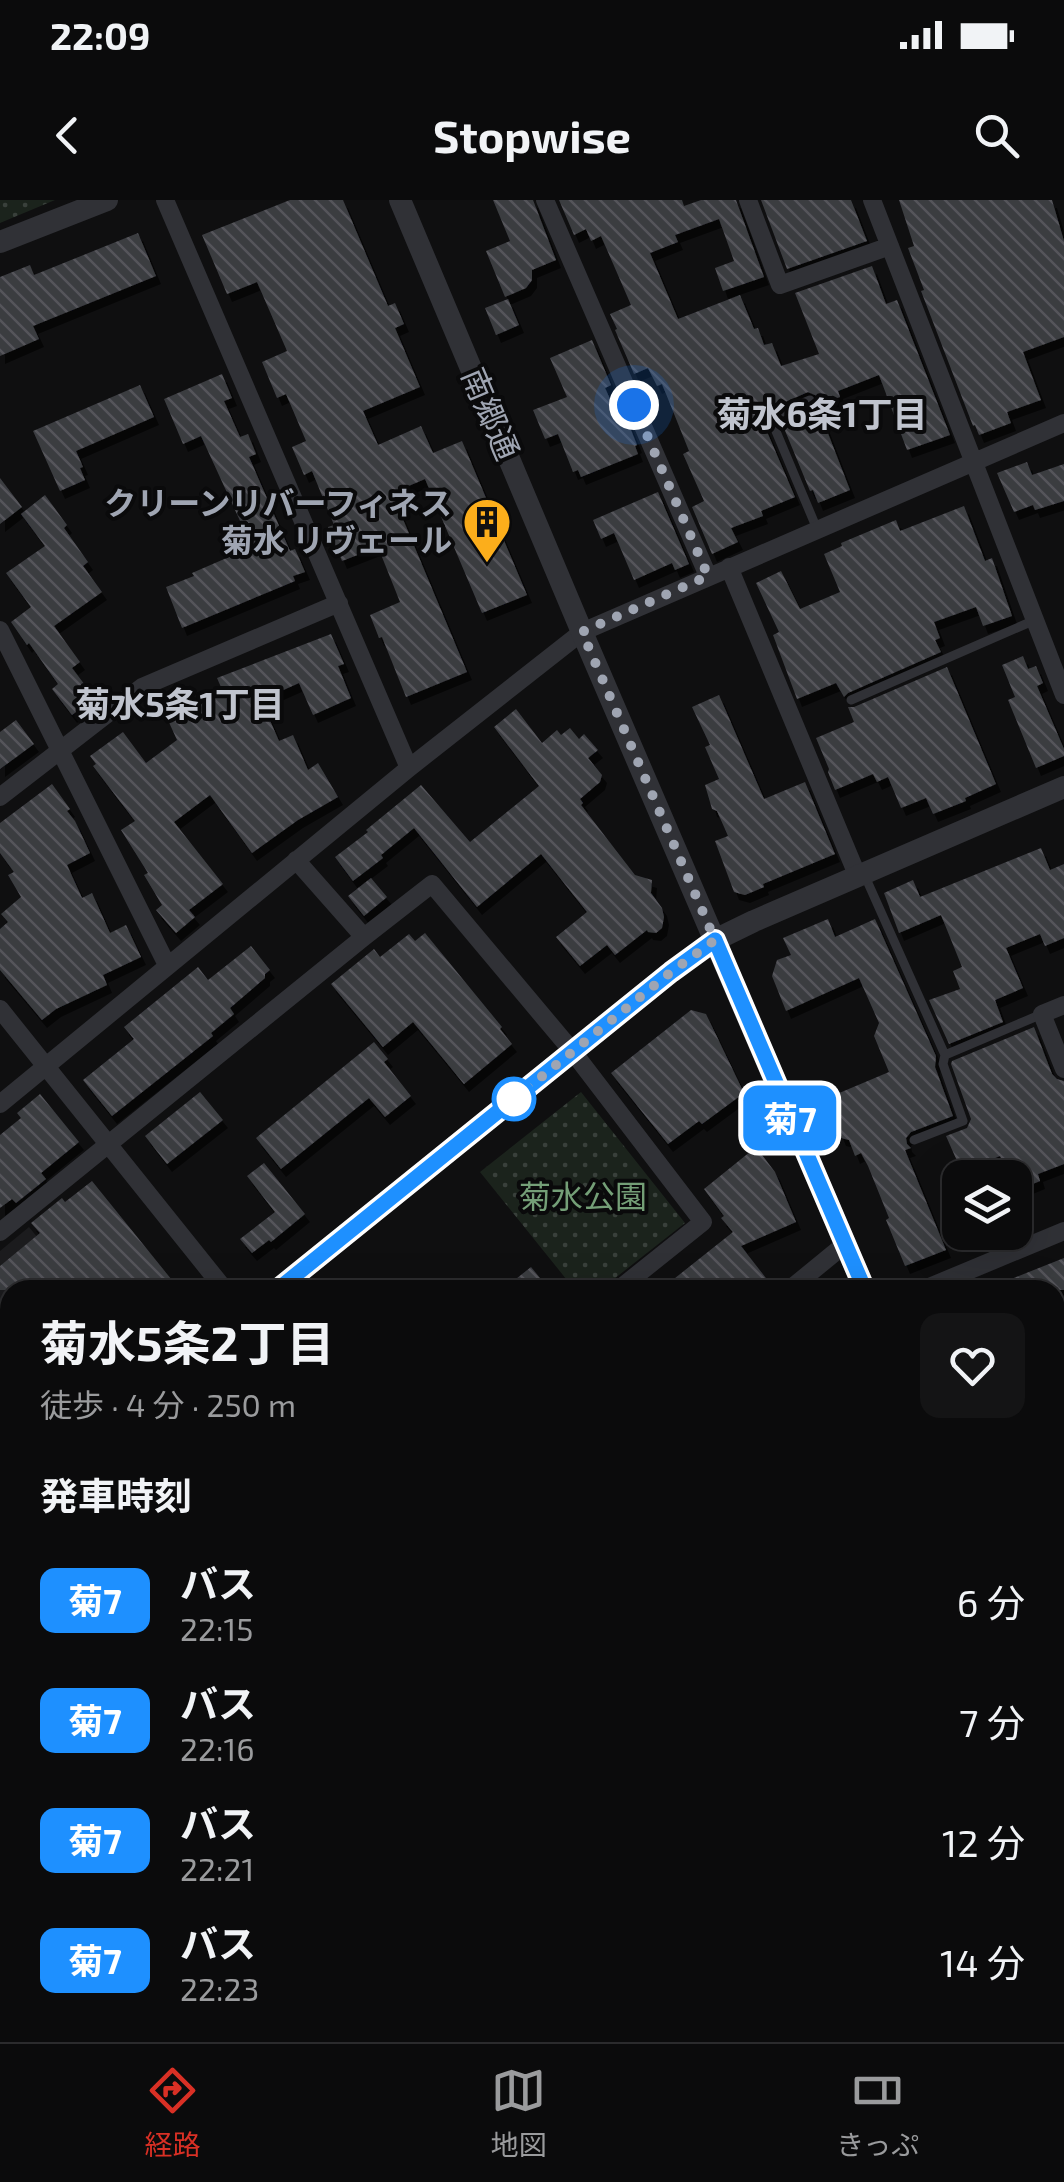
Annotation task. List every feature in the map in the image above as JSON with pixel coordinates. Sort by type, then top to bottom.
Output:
[{"type":"street","points":[[0,242],[107,200]]},
{"type":"street","points":[[165,200],[409,768]]},
{"type":"street","name":"南郷通","points":[[400,200],[860,1280]]},
{"type":"street","points":[[546,200],[708,576]]},
{"type":"street","points":[[748,200],[780,284],[890,246]]},
{"type":"street","points":[[872,200],[1064,695]]},
{"type":"street","points":[[0,1104],[166,965],[582,632],[1064,423]]},
{"type":"street","points":[[730,566],[861,875]]},
{"type":"street","points":[[0,797],[142,688],[338,604]]},
{"type":"street","points":[[0,630],[166,965]]},
{"type":"street","points":[[289,1280],[715,940],[1064,787]]},
{"type":"street","points":[[296,860],[364,937]]},
{"type":"street","points":[[0,1232],[432,884],[573,1052],[703,1222],[630,1280]]},
{"type":"street","points":[[1064,1006],[1042,1014],[1064,1069]]},
{"type":"street","points":[[0,1009],[217,1280]]},
{"type":"street","points":[[946,1280],[1064,1231]]},
{"type":"street","points":[[801,1280],[844,1244]]},
{"type":"lane","points":[[810,400],[770,417],[817,529]]},
{"type":"lane","points":[[852,700],[1035,620]]},
{"type":"lane","points":[[861,875],[945,1055],[943,1064],[963,1121],[914,1140]]},
{"type":"lane","points":[[945,1055],[1042,1014]]},
{"type":"shaded area","points":[[29,1227],[73,1280],[0,1280],[0,1251]]},
{"type":"green space","points":[[0,200],[55,200],[0,223]]},
{"type":"green space","name":"菊水公園","points":[[581,1092],[685,1223],[613,1280],[567,1280],[480,1172]]},
{"type":"building","points":[[290,200],[343,200],[388,306],[395,303],[404,324],[395,328],[420,387],[363,411],[378,445],[421,426],[433,453],[462,441],[527,595],[482,613],[425,479],[392,493],[467,672],[406,697],[370,615],[400,602],[378,547],[342,561],[328,527],[334,525],[312,471],[304,475],[292,447],[306,441],[286,394],[277,398],[262,362],[287,351],[257,282],[227,294],[202,235]]},
{"type":"building","points":[[493,200],[533,200],[556,260],[532,270],[532,280],[526,288],[505,297],[486,251],[510,241]]},
{"type":"building","points":[[559,200],[682,200],[684,206],[701,200],[736,200],[764,277],[723,291],[715,268],[734,261],[719,219],[675,235],[678,242],[650,253],[678,319],[740,295],[754,329],[758,328],[764,345],[772,343],[781,366],[819,354],[795,293],[872,266],[886,304],[897,300],[950,435],[907,450],[879,375],[838,391],[840,397],[817,405],[850,490],[818,503],[781,421],[814,407],[817,396],[808,392],[767,410],[762,420],[795,497],[761,511],[763,516],[731,528],[738,542],[712,554],[692,507],[704,501],[683,454],[689,451],[662,384],[657,386],[648,368],[634,374],[615,330],[610,314],[631,305],[601,236],[591,241],[586,229],[574,235]]},
{"type":"building","points":[[761,200],[851,200],[867,241],[787,269]]},
{"type":"building","points":[[899,200],[1052,200],[1064,241],[1064,337],[1023,352],[1041,400],[1007,412],[1011,423],[979,435],[973,426],[921,291],[924,290],[908,248],[914,246]]},
{"type":"building","points":[[138,233],[156,276],[33,326],[39,339],[0,356],[0,277],[30,265],[34,275]]},
{"type":"building","points":[[508,299],[519,325],[496,335],[485,308]]},
{"type":"building","points":[[592,340],[611,385],[605,388],[621,423],[627,420],[638,454],[581,477],[578,470],[573,472],[558,434],[545,439],[533,410],[567,397],[550,358]]},
{"type":"building","points":[[222,374],[232,398],[224,401],[240,437],[248,434],[256,454],[249,457],[290,551],[295,549],[305,572],[293,576],[295,581],[182,628],[166,587],[252,547],[201,436],[183,444],[164,399]]},
{"type":"building","points":[[140,385],[154,417],[76,451],[85,480],[60,491],[33,431]]},
{"type":"building","points":[[1027,462],[1032,475],[1064,464],[1064,501],[1014,512],[997,473]]},
{"type":"building","points":[[0,478],[22,507],[0,524]]},
{"type":"building","points":[[658,492],[689,564],[675,570],[672,563],[634,580],[614,533],[601,539],[593,520]]},
{"type":"building","points":[[45,495],[67,525],[64,528],[88,562],[83,566],[102,592],[54,626],[80,662],[72,668],[95,698],[72,715],[52,689],[58,684],[11,622],[31,607],[6,573],[45,546],[21,514]]},
{"type":"building","points":[[964,506],[985,561],[992,558],[1012,616],[983,626],[976,607],[934,622],[940,638],[935,640],[941,652],[844,697],[836,683],[797,699],[773,635],[779,632],[756,583],[781,571],[800,609],[840,592],[824,554],[842,546],[841,543],[896,520],[900,531]]},
{"type":"building","points":[[331,634],[344,664],[338,666],[351,698],[313,715],[299,683],[261,700],[279,741],[293,735],[308,770],[318,763],[338,797],[252,853],[210,795],[174,822],[223,884],[189,910],[195,917],[176,933],[156,910],[162,905],[144,875],[148,873],[121,830],[135,821],[93,766],[96,764],[90,756],[123,732],[146,763],[177,740],[167,718],[224,694],[217,678]]},
{"type":"building","points":[[1023,656],[1028,669],[1036,666],[1043,683],[1037,686],[1064,749],[1064,756],[1036,768],[1008,700],[1015,697],[1002,665]]},
{"type":"building","points":[[947,667],[996,784],[933,814],[926,798],[901,808],[888,777],[877,782],[873,774],[835,790],[816,738],[854,722],[848,707]]},
{"type":"building","points":[[719,695],[764,799],[805,782],[835,854],[745,895],[734,892],[715,841],[728,836],[717,811],[712,809],[705,785],[719,779],[705,747],[710,745],[692,707]]},
{"type":"building","points":[[516,709],[542,743],[557,730],[561,735],[570,728],[579,739],[584,734],[598,750],[588,758],[602,775],[600,782],[580,799],[581,805],[635,875],[652,880],[651,893],[664,917],[662,928],[656,933],[647,930],[615,955],[607,945],[580,966],[556,937],[587,912],[541,854],[477,907],[414,828],[353,881],[335,857],[421,785],[470,842],[539,786],[494,727]]},
{"type":"building","points":[[16,720],[34,744],[0,769],[0,732]]},
{"type":"building","points":[[52,784],[70,809],[67,811],[90,853],[67,865],[82,898],[92,893],[110,933],[126,925],[141,957],[103,975],[107,985],[56,1009],[42,1020],[0,970],[0,929],[8,922],[1,914],[21,897],[8,875],[14,872],[0,853],[0,823]]},
{"type":"building","points":[[1041,848],[1050,870],[1064,864],[1064,938],[1045,946],[1040,934],[1006,948],[1023,988],[995,1000],[1003,1022],[949,1044],[929,1000],[960,989],[953,971],[962,967],[941,915],[899,933],[884,893],[913,880],[920,897]]},
{"type":"building","points":[[371,878],[387,897],[364,916],[348,896]]},
{"type":"building","points":[[828,919],[835,937],[875,919],[936,1056],[935,1067],[953,1116],[911,1132],[906,1138],[911,1148],[905,1150],[942,1240],[942,1250],[946,1250],[905,1266],[868,1166],[861,1153],[855,1156],[849,1140],[841,1138],[825,1099],[889,1072],[874,1036],[879,1023],[859,978],[786,1011],[772,976],[777,960],[791,955],[783,938]]},
{"type":"building","points":[[425,933],[512,1044],[464,1084],[413,1022],[383,1047],[331,984],[374,949],[380,957],[409,934],[415,941]]},
{"type":"building","points":[[251,946],[270,970],[265,978],[230,1008],[234,1014],[211,1033],[213,1036],[112,1116],[83,1080],[134,1039],[124,1027],[198,967],[208,980]]},
{"type":"building","points":[[691,1010],[706,1014],[744,1093],[668,1144],[611,1073]]},
{"type":"building","points":[[1034,1027],[1052,1074],[1064,1081],[1064,1164],[1038,1174],[1040,1181],[1032,1184],[1032,1160],[1002,1160],[1000,1156],[990,1160],[957,1160],[946,1136],[967,1128],[971,1119],[952,1061]]},
{"type":"building","points":[[374,1042],[388,1059],[384,1062],[411,1096],[385,1117],[369,1098],[281,1169],[256,1138]]},
{"type":"building","points":[[200,1092],[223,1120],[167,1164],[145,1136]]},
{"type":"building","points":[[40,1094],[79,1142],[41,1173],[46,1179],[16,1203],[12,1199],[0,1208],[0,1135],[21,1118],[17,1113]]},
{"type":"building","points":[[756,1147],[775,1172],[796,1222],[741,1246],[767,1280],[673,1280],[733,1232],[704,1189]]},
{"type":"building","points":[[264,1163],[305,1214],[252,1253],[240,1239],[275,1212],[247,1176]]},
{"type":"building","points":[[92,1181],[172,1280],[0,1280],[0,1266],[40,1233],[31,1223],[62,1198],[65,1202]]},
{"type":"building","points":[[1064,1258],[1064,1280],[1009,1280]]},
{"type":"building","points":[[531,1267],[542,1280],[515,1280]]},
{"type":"bus line","name":"菊7","points":[[289,1280],[715,940],[860,1280]]},
{"type":"place","name":"クリーンリバーフィネス 菊水 リヴェール","points":[[487,564]]},
{"type":"district","name":"菊水6条1丁目","points":[[822,415]]},
{"type":"district","name":"菊水5条1丁目","points":[[180,705]]},
{"type":"route","points":[[514,1099],[715,940],[582,632],[708,576],[634,405]]}]
